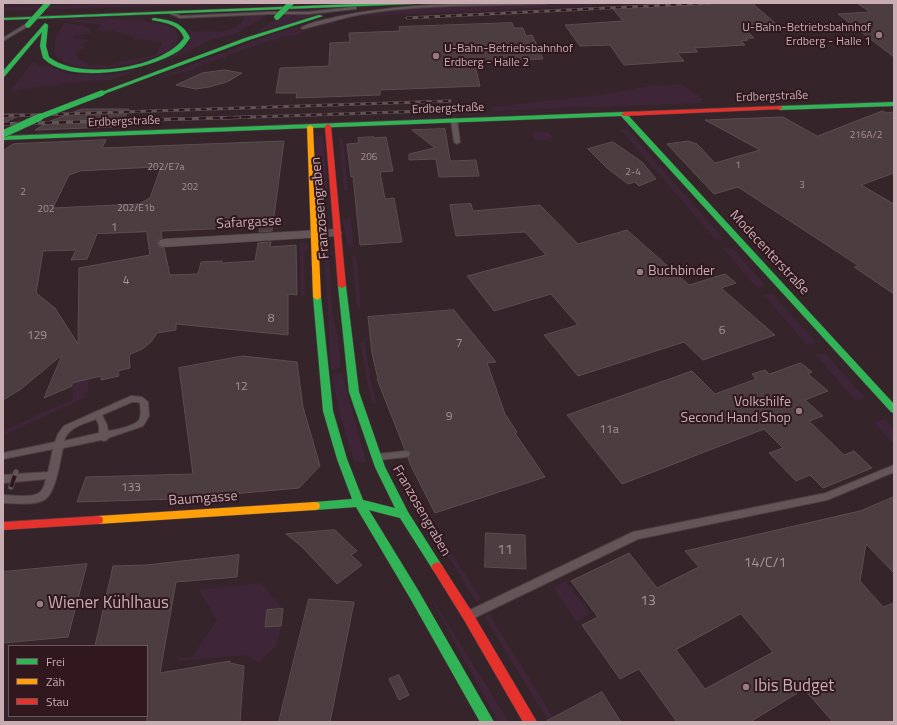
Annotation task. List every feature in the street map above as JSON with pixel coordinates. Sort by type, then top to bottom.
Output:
[{"type":"main road","points":[[8,49],[48,3]]},
{"type":"main road","points":[[3,126],[43,109],[227,42],[270,21],[291,3]]},
{"type":"main road","points":[[3,16],[391,3]]},
{"type":"main road","points":[[3,20],[416,3]]},
{"type":"main road","points":[[3,134],[33,120],[102,93],[247,39],[308,19],[362,9],[429,3]]},
{"type":"main road","points":[[3,75],[60,8]]},
{"type":"main road","points":[[3,20],[106,17],[152,19],[176,25],[185,32],[187,38],[184,44],[177,51],[150,63],[119,69],[81,70],[59,66],[46,58],[44,52],[45,25]]},
{"type":"main road","name":"Erdbergstraße","points":[[3,138],[894,104]]},
{"type":"main road","name":"Modecenterstraße","points":[[622,114],[894,410]]},
{"type":"main road","name":"Franzosengraben","points":[[310,126],[318,312],[328,410],[344,466],[359,503],[414,594],[487,722]]},
{"type":"main road","name":"Franzosengraben","points":[[328,126],[336,233],[354,392],[380,467],[404,515],[468,616],[530,722]]},
{"type":"main road","name":"Baumgasse","points":[[3,526],[359,503],[404,515]]},
{"type":"street","name":"Safargasse","points":[[164,243],[336,233]]},
{"type":"lane","points":[[303,28],[341,17],[390,9],[545,3]]},
{"type":"lane","points":[[3,40],[28,25]]},
{"type":"lane","points":[[454,120],[457,142]]},
{"type":"lane","points":[[3,456],[59,444],[104,437],[136,427],[141,424],[145,418],[144,402],[139,399],[131,399],[67,428],[62,433],[59,444],[52,474],[45,495],[38,498],[3,500]]},
{"type":"lane","points":[[98,415],[103,425],[104,437]]},
{"type":"lane","points":[[377,457],[406,454]]},
{"type":"lane","points":[[468,616],[636,535],[827,496],[894,468]]},
{"type":"lane","points":[[3,479],[52,474]]},
{"type":"shaded area","points":[[134,3],[266,3],[3,11],[3,8],[13,7]]},
{"type":"shaded area","points":[[576,3],[644,3],[346,17],[402,9]]},
{"type":"shaded area","points":[[350,9],[306,18],[254,33],[291,10]]},
{"type":"shaded area","points":[[269,14],[235,34],[211,40],[183,54],[163,61],[188,44],[191,40],[189,31],[212,32],[229,30],[236,27],[244,16]]},
{"type":"shaded area","points":[[141,20],[171,27],[175,30],[178,38],[172,49],[156,57],[125,65],[108,67],[92,68],[76,66],[63,61],[54,53],[56,36],[64,23],[83,26],[91,33],[74,36],[73,38],[90,40],[81,44],[86,48],[75,52],[79,59],[88,63],[88,66],[110,65],[122,61],[147,57],[156,54],[162,42],[134,39],[133,35],[115,31],[98,31],[101,24],[62,21]]},
{"type":"shaded area","points":[[332,21],[336,21],[333,24],[318,26],[294,36],[288,35],[276,39],[279,42],[272,40],[228,55],[225,57],[228,59],[226,60],[222,58],[194,68],[196,69],[152,80],[270,35],[312,23],[296,29],[303,31]]},
{"type":"shaded area","points":[[33,62],[40,66],[48,66],[68,74],[75,75],[110,75],[137,70],[111,80],[75,82],[10,91]]},
{"type":"shaded area","points":[[683,84],[682,85],[704,99],[701,100],[703,103],[493,111],[491,107],[601,95],[654,85]]},
{"type":"shaded area","points":[[470,107],[470,111],[428,113],[427,109]]},
{"type":"shaded area","points":[[604,109],[606,110],[444,115]]},
{"type":"shaded area","points":[[626,128],[723,238],[716,240],[621,130]]},
{"type":"shaded area","points":[[542,131],[550,133],[553,137],[542,141],[532,137],[534,132]]},
{"type":"shaded area","points":[[315,136],[323,136],[328,194],[319,195]]},
{"type":"shaded area","points":[[339,137],[343,139],[348,190],[344,190]]},
{"type":"shaded area","points":[[343,219],[351,219],[354,247],[347,245]]},
{"type":"shaded area","points":[[302,242],[308,245],[309,249],[304,252],[305,295],[301,296],[300,244]]},
{"type":"shaded area","points":[[324,242],[328,243],[332,310],[338,339],[341,368],[331,370]]},
{"type":"shaded area","points":[[722,247],[733,249],[765,285],[757,288]]},
{"type":"shaded area","points":[[356,255],[361,307],[357,308],[352,256]]},
{"type":"shaded area","points":[[772,293],[816,343],[807,345],[764,295]]},
{"type":"shaded area","points":[[360,342],[365,342],[370,379],[377,403],[372,404]]},
{"type":"shaded area","points":[[825,353],[865,398],[855,400],[815,354]]},
{"type":"shaded area","points":[[342,373],[366,462],[354,462],[339,411],[332,374]]},
{"type":"shaded area","points":[[89,379],[87,394],[84,398],[3,435],[3,431],[73,399],[72,383]]},
{"type":"shaded area","points":[[885,419],[894,430],[894,445],[874,422]]},
{"type":"shaded area","points":[[398,470],[405,472],[418,498],[416,500],[413,500],[393,471]]},
{"type":"shaded area","points":[[423,507],[441,537],[437,539],[419,509]]},
{"type":"shaded area","points":[[450,551],[481,599],[476,602],[446,553]]},
{"type":"shaded area","points":[[566,581],[590,614],[577,622],[554,589],[556,586]]},
{"type":"shaded area","points":[[261,583],[283,609],[267,610],[265,627],[281,626],[276,646],[258,663],[248,655],[178,661],[178,658],[192,657],[217,620],[199,590]]},
{"type":"shaded area","points":[[426,589],[509,722],[498,722]]},
{"type":"shaded area","points":[[489,614],[553,717],[547,719],[484,616]]},
{"type":"building","points":[[752,3],[776,24],[745,29],[754,38],[746,38],[748,40],[741,41],[745,45],[694,48],[698,52],[677,53],[684,61],[624,65],[610,45],[580,46],[565,25],[623,21],[613,9]]},
{"type":"building","name":"U-Bahn-Betriebsbahnhof Erdberg - Halle 1","points":[[857,3],[894,3],[894,57],[838,14],[870,12]]},
{"type":"building","name":"U-Bahn-Betriebsbahnhof Erdberg - Halle 2","points":[[512,23],[514,28],[523,28],[526,36],[532,35],[543,59],[474,61],[480,86],[380,90],[380,95],[296,98],[297,93],[276,93],[280,68],[329,66],[330,43],[350,42],[349,33],[400,31],[399,27]]},
{"type":"building","points":[[225,70],[242,73],[227,82],[209,87],[196,89],[176,85],[202,73]]},
{"type":"building","points":[[82,109],[129,109],[123,121],[113,125],[112,127],[35,130],[48,122]]},
{"type":"building","points":[[883,111],[886,113],[894,112],[894,173],[861,185],[894,204],[894,294],[854,267],[859,266],[738,187],[714,194],[667,144],[688,141],[697,144],[715,163],[760,150],[705,120],[783,117],[817,136]]},
{"type":"building","points":[[3,114],[24,114],[3,123]]},
{"type":"building","points":[[445,129],[450,160],[476,160],[479,176],[439,177],[436,159],[409,160],[409,154],[435,148],[412,130]]},
{"type":"building","points":[[386,137],[393,171],[380,172],[385,199],[394,198],[402,242],[360,245],[353,176],[351,177],[347,144],[359,143],[358,138]]},
{"type":"building","points":[[106,140],[102,148],[284,141],[272,231],[259,232],[260,227],[161,231],[162,238],[159,239],[157,244],[164,248],[170,275],[198,274],[201,262],[222,261],[222,263],[255,261],[258,243],[271,242],[270,247],[296,245],[297,295],[288,294],[288,335],[176,324],[176,330],[157,333],[151,342],[144,348],[129,355],[130,368],[118,371],[119,376],[101,380],[101,376],[72,383],[72,386],[44,398],[62,355],[21,389],[3,400],[3,151],[13,144]],"holes":[[[161,167],[150,198],[139,204],[53,208],[69,175],[80,171]],[[147,232],[150,255],[79,268],[78,344],[55,308],[36,293],[43,251],[76,250],[71,260],[87,259],[97,234]]]},
{"type":"building","points":[[613,142],[642,162],[656,179],[639,186],[635,182],[628,184],[607,168],[588,149]]},
{"type":"building","points":[[471,204],[473,211],[540,205],[578,244],[627,230],[689,285],[725,274],[736,283],[721,288],[775,335],[703,360],[684,342],[578,376],[544,335],[578,325],[551,294],[494,311],[467,276],[546,255],[525,232],[456,236],[450,205]]},
{"type":"building","points":[[454,310],[496,362],[487,363],[505,414],[517,432],[515,433],[545,477],[435,513],[411,466],[408,458],[411,453],[405,450],[377,379],[372,353],[368,317]]},
{"type":"building","points":[[243,356],[297,362],[303,407],[320,466],[299,488],[176,499],[77,502],[86,477],[193,474],[179,368]]},
{"type":"building","points":[[801,363],[812,372],[808,374],[828,391],[805,400],[823,416],[809,421],[844,455],[854,451],[872,468],[823,488],[810,475],[796,481],[769,453],[783,448],[764,429],[622,484],[567,415],[692,371],[715,394],[756,379],[752,374],[765,370],[769,374]]},
{"type":"building","points":[[894,497],[894,573],[866,544],[860,581],[883,607],[894,603],[894,722],[833,722],[804,689],[750,722],[677,722],[639,669],[620,679],[582,625],[598,617],[571,581],[629,553],[657,588],[699,567],[685,551],[860,511]],"holes":[[[741,614],[773,652],[705,689],[676,650]]]},
{"type":"building","points":[[335,530],[357,551],[351,555],[362,565],[337,584],[302,547],[286,534]]},
{"type":"building","points":[[486,533],[525,535],[526,569],[485,567]]},
{"type":"building","points":[[239,555],[237,577],[176,582],[160,673],[230,661],[230,663],[244,666],[240,722],[147,722],[148,645],[95,645],[113,566],[146,565]]},
{"type":"building","name":"Wiener Kühlhaus","points":[[87,564],[68,637],[3,643],[3,572]]},
{"type":"building","points":[[309,599],[354,602],[330,722],[279,722]]},
{"type":"building","points":[[283,609],[281,626],[265,627],[267,610]]},
{"type":"building","points":[[399,675],[409,695],[399,700],[389,679]]},
{"type":"building","points":[[602,692],[621,722],[547,722],[547,721]]},
{"type":"railway","points":[[407,18],[708,3]]},
{"type":"railway","points":[[3,116],[450,101]]},
{"type":"railway","points":[[223,118],[427,111]]},
{"type":"railway","points":[[3,124],[251,117]]},
{"type":"railway","points":[[11,487],[16,472]]},
{"type":"traffic: fast","points":[[28,25],[48,3]]},
{"type":"traffic: fast","points":[[277,17],[291,3]]},
{"type":"traffic: fast","points":[[3,19],[415,3]]},
{"type":"traffic: fast","points":[[102,93],[247,39],[321,16]]},
{"type":"traffic: fast","points":[[45,25],[43,46],[46,58],[51,62],[72,69],[103,71],[151,62],[178,48],[187,38],[185,33],[178,26],[169,22],[154,19]]},
{"type":"traffic: fast","points":[[3,75],[45,25]]},
{"type":"traffic: fast","points":[[3,134],[33,120],[102,93]]},
{"type":"traffic: fast","points":[[780,108],[894,104]]},
{"type":"traffic: fast","points":[[623,114],[894,410]]},
{"type":"traffic: fast","points":[[310,127],[624,114]]},
{"type":"traffic: fast","points":[[3,138],[310,126]]},
{"type":"traffic: fast","points":[[342,286],[354,392],[380,467],[404,515],[437,567]]},
{"type":"traffic: fast","points":[[317,297],[328,411],[342,459],[359,503],[414,594],[487,722]]},
{"type":"traffic: fast","points":[[315,506],[359,503],[404,515]]},
{"type":"traffic: slow","points":[[310,127],[317,297]]},
{"type":"traffic: slow","points":[[98,520],[315,506]]},
{"type":"traffic: jam","points":[[624,114],[780,108]]},
{"type":"traffic: jam","points":[[328,126],[342,286]]},
{"type":"traffic: jam","points":[[3,526],[98,520]]},
{"type":"traffic: jam","points":[[437,567],[468,616],[530,722]]},
{"type":"place","name":"U-Bahn-Betriebsbahnhof Erdberg - Halle 1","points":[[879,35]]},
{"type":"place","name":"U-Bahn-Betriebsbahnhof Erdberg - Halle 2","points":[[436,56]]},
{"type":"place","name":"Buchbinder","points":[[640,272]]},
{"type":"place","name":"Volkshilfe Second Hand Shop","points":[[799,411]]},
{"type":"place","name":"Wiener Kühlhaus","points":[[40,604]]},
{"type":"place","name":"Ibis Budget","points":[[746,687]]}]
